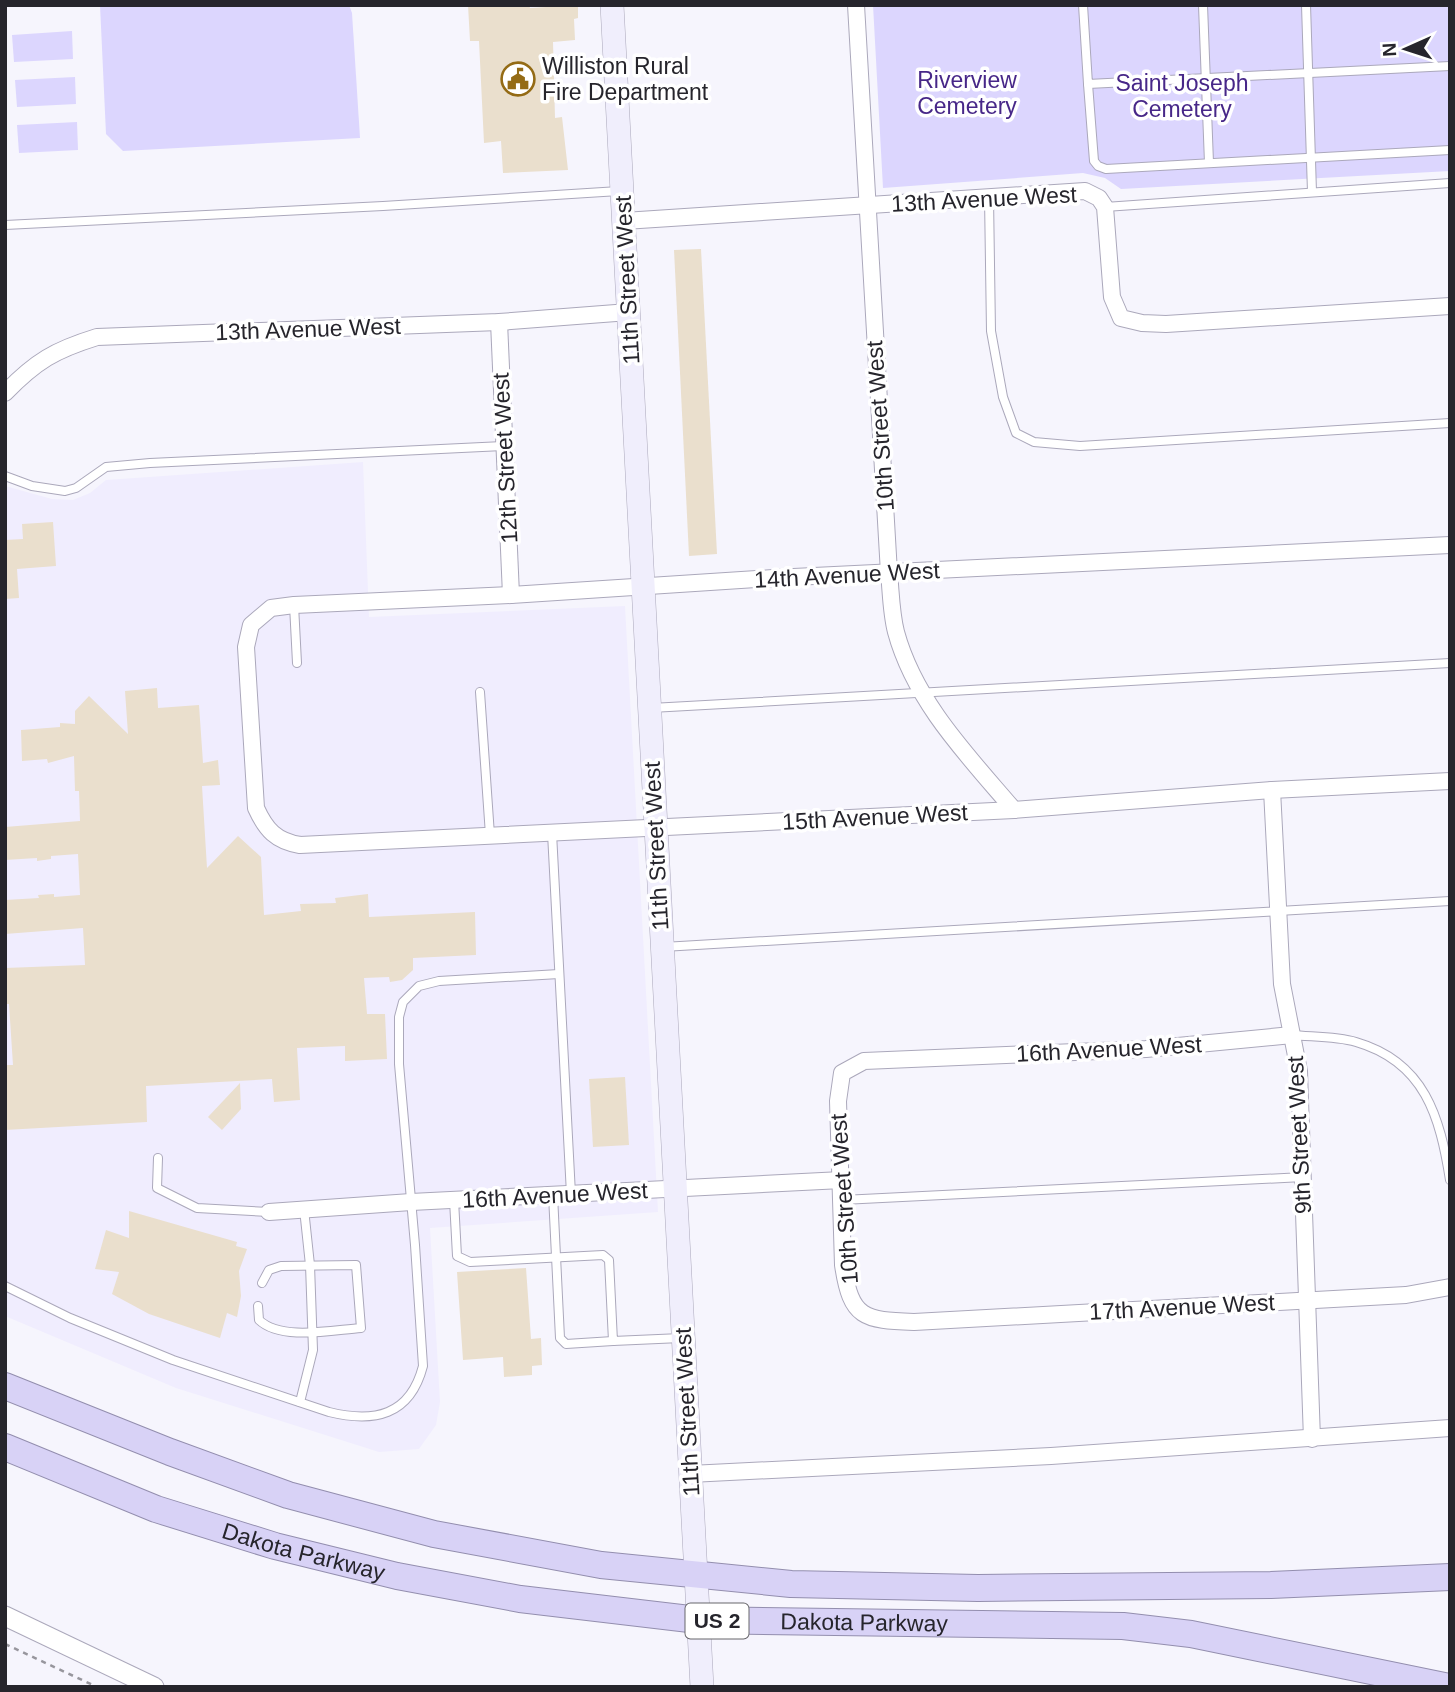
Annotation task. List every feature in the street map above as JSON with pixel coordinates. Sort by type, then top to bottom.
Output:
[{"type":"highway","name":"Dakota Parkway","points":[[5,1385],[170,1452],[288,1495],[434,1534],[601,1565],[791,1584],[978,1588],[1271,1585],[1450,1577]]},
{"type":"highway","name":"Dakota Parkway","points":[[5,1447],[156,1509],[275,1546],[397,1576],[520,1599],[698,1620],[1123,1626],[1191,1634],[1449,1687]]},
{"type":"main road","name":"11th Street West","points":[[612,5],[702,1687]]},
{"type":"street","name":"10th Street West","points":[[856,5],[889,573],[896,631],[921,693],[954,740],[1014,810]]},
{"type":"street","name":"13th Avenue West","points":[[624,221],[1085,191],[1099,198],[1105,206],[1112,297],[1121,318],[1142,323],[1166,324],[1450,306]]},
{"type":"street","name":"13th Avenue West","points":[[5,393],[26,371],[63,348],[97,337],[499,322],[628,312]]},
{"type":"street","name":"12th Street West","points":[[499,322],[511,595]]},
{"type":"street","name":"14th Avenue West","points":[[300,845],[285,843],[265,828],[256,808],[246,646],[251,625],[271,608],[1450,545]]},
{"type":"street","name":"15th Avenue West","points":[[300,845],[1014,810],[1272,790],[1450,781]]},
{"type":"street","name":"9th Street West","points":[[1272,790],[1282,984],[1299,1071],[1312,1439]]},
{"type":"street","name":"16th Avenue West","points":[[884,1060],[1146,1049],[1292,1035]]},
{"type":"street","name":"10th Street West","points":[[884,1060],[864,1062],[842,1073],[838,1101],[844,1265],[847,1291],[858,1310],[876,1320],[914,1322]]},
{"type":"street","name":"16th Avenue West","points":[[269,1212],[842,1180]]},
{"type":"street","name":"17th Avenue West","points":[[914,1322],[1406,1295],[1450,1287]]},
{"type":"street","points":[[690,1474],[1051,1456],[1450,1428]]},
{"type":"street","points":[[5,1616],[154,1687]]},
{"type":"lane","points":[[1083,5],[1094,161],[1098,166],[1107,169],[1450,150]]},
{"type":"lane","points":[[1203,5],[1209,163]]},
{"type":"lane","points":[[1306,5],[1312,192]]},
{"type":"lane","points":[[1088,84],[1450,66]]},
{"type":"lane","points":[[1105,206],[1450,183]]},
{"type":"lane","points":[[5,225],[622,191]]},
{"type":"lane","points":[[989,196],[990,331],[1003,397],[1016,433],[1034,442],[1080,446],[1450,423]]},
{"type":"lane","points":[[5,476],[32,486],[65,491],[76,488],[106,467],[503,446]]},
{"type":"lane","points":[[294,605],[297,663]]},
{"type":"lane","points":[[649,708],[1450,663]]},
{"type":"lane","points":[[480,692],[490,835]]},
{"type":"lane","points":[[552,833],[571,1194]]},
{"type":"lane","points":[[662,947],[1450,901]]},
{"type":"lane","points":[[5,1286],[70,1318],[173,1360],[299,1402],[354,1418],[393,1410],[418,1385],[423,1366],[399,1064],[399,1017],[403,1002],[419,986],[439,981],[559,974]]},
{"type":"lane","points":[[1292,1035],[1353,1041],[1379,1050],[1410,1072],[1432,1105],[1444,1146],[1450,1180]]},
{"type":"lane","points":[[159,1158],[157,1188],[197,1208],[269,1212]]},
{"type":"lane","points":[[842,1200],[1303,1177]]},
{"type":"lane","points":[[553,1195],[560,1338],[566,1344],[683,1338]]},
{"type":"lane","points":[[454,1200],[457,1256],[470,1262],[603,1255],[609,1260],[613,1341]]},
{"type":"lane","points":[[299,1402],[313,1350],[310,1265],[304,1209]]},
{"type":"lane","points":[[258,1306],[259,1320],[266,1327],[279,1332],[361,1328],[356,1265],[281,1266],[270,1270],[262,1283]]},
{"type":"path","points":[[5,1644],[97,1687]]},
{"type":"shaded area","points":[[363,462],[369,617],[625,606],[658,1212],[430,1228],[440,1402],[436,1425],[419,1449],[379,1452],[176,1388],[5,1316],[5,486],[52,499],[73,500],[90,493],[106,480]]},
{"type":"green space","points":[[100,5],[349,5],[352,13],[360,138],[123,151],[106,134]]},
{"type":"green space","name":"Saint Joseph Cemetery","points":[[873,5],[1450,5],[1450,171],[1121,189],[1105,178],[1083,173],[883,188]]},
{"type":"green space","points":[[72,31],[73,59],[14,62],[12,35]]},
{"type":"green space","points":[[75,77],[76,104],[17,107],[15,80]]},
{"type":"green space","points":[[77,122],[78,150],[19,153],[17,125]]},
{"type":"building","name":"Williston Rural Fire Department","points":[[468,5],[529,5],[530,8],[578,5],[578,18],[574,19],[575,40],[553,42],[555,118],[562,117],[568,170],[503,173],[501,141],[484,143],[479,41],[470,41]]},
{"type":"building","points":[[701,249],[717,554],[689,556],[674,250]]},
{"type":"building","points":[[53,522],[56,566],[17,569],[19,598],[5,599],[5,540],[23,539],[22,524]]},
{"type":"building","points":[[157,688],[158,708],[199,705],[203,763],[218,760],[220,785],[202,786],[207,868],[238,836],[261,857],[264,915],[301,911],[300,904],[336,903],[335,898],[368,894],[369,917],[475,912],[476,955],[413,958],[413,970],[402,980],[390,982],[389,977],[364,978],[367,1014],[385,1014],[387,1059],[345,1061],[345,1046],[297,1048],[300,1100],[274,1102],[272,1079],[146,1086],[147,1122],[5,1130],[5,1065],[13,1065],[5,968],[85,965],[83,928],[5,934],[5,900],[39,898],[38,895],[80,895],[78,854],[51,856],[51,859],[37,861],[37,858],[5,860],[5,827],[80,821],[79,791],[75,791],[74,756],[48,763],[47,759],[22,761],[21,730],[60,727],[60,723],[75,724],[75,711],[89,696],[128,734],[125,691]]},
{"type":"building","points":[[625,1077],[629,1145],[593,1147],[589,1079]]},
{"type":"building","points":[[240,1083],[241,1109],[222,1130],[208,1117]]},
{"type":"building","points":[[129,1211],[237,1242],[236,1246],[247,1249],[239,1271],[241,1296],[237,1317],[227,1313],[220,1338],[149,1314],[112,1294],[119,1272],[95,1269],[106,1230],[129,1238]]},
{"type":"building","points":[[526,1268],[531,1339],[541,1338],[542,1365],[532,1366],[532,1375],[504,1377],[503,1357],[463,1360],[457,1272]]},
{"type":"place","name":"Williston Rural Fire Department","points":[[518,79]]},
{"type":"park label","name":"Riverview Cemetery","points":[[967,93]]}]
